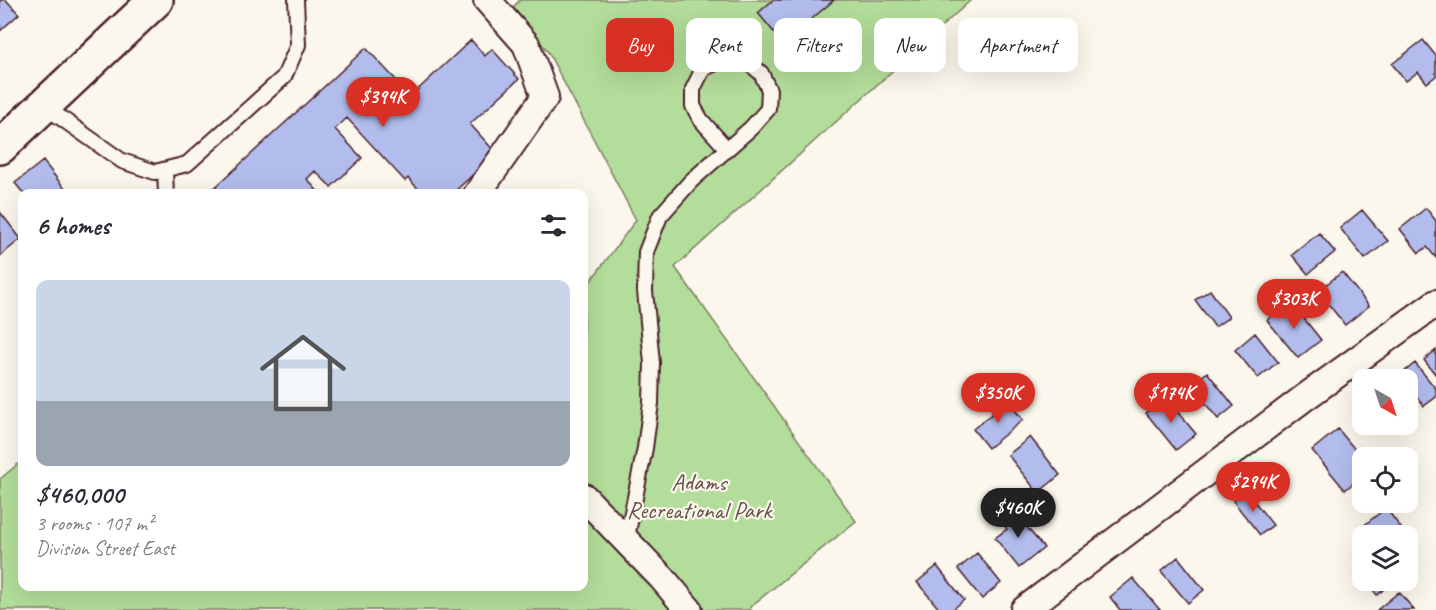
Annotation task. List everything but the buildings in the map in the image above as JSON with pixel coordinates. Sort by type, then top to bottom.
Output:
[{"type":"street","points":[[0,147],[156,0]]},
{"type":"street","points":[[481,189],[545,97],[526,44],[488,0]]},
{"type":"street","points":[[1024,610],[1304,398],[1436,303]]},
{"type":"street","points":[[588,501],[662,578],[689,610]]},
{"type":"lane","points":[[44,106],[122,160],[155,172],[187,164],[284,77],[298,45],[296,0]]},
{"type":"lane","points":[[626,542],[645,448],[651,403],[652,363],[645,291],[646,252],[660,216],[691,181],[751,128],[768,109],[769,90],[761,73],[744,59],[726,58],[703,69],[693,89],[693,106],[700,120],[727,149]]},
{"type":"lane","points":[[165,170],[166,189]]},
{"type":"green space","name":"Adams Recreational Park","points":[[520,0],[971,0],[946,23],[946,18],[874,18],[874,72],[891,72],[675,267],[856,521],[750,607],[751,610],[0,610],[0,479],[18,464],[18,591],[588,591],[588,285],[636,220],[548,52],[513,7]]}]
